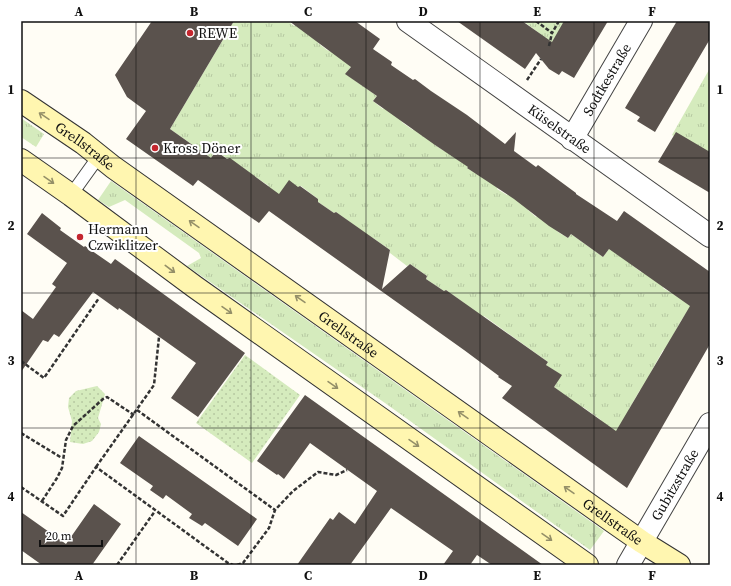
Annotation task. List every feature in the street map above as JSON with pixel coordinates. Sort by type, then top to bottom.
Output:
[{"type":"street","name":"Küselstraße","points":[[408,21],[710,236]]},
{"type":"street","name":"Sodtkestraße","points":[[572,139],[641,21]]},
{"type":"street","name":"Grellstraße","points":[[21,100],[642,542],[679,565]]},
{"type":"street","points":[[21,160],[72,195],[208,296],[587,565]]},
{"type":"street","name":"Gubitzstraße","points":[[628,565],[710,424]]},
{"type":"lane","points":[[72,195],[99,156]]},
{"type":"path","points":[[536,21],[552,33]]},
{"type":"path","points":[[549,46],[552,33],[559,21]]},
{"type":"path","points":[[524,84],[541,59]]},
{"type":"path","points":[[21,361],[44,378],[99,298]]},
{"type":"path","points":[[21,486],[63,516],[154,385],[159,337]]},
{"type":"path","points":[[42,501],[62,468],[62,458],[66,440],[73,426],[107,397],[134,415]]},
{"type":"path","points":[[137,410],[275,510]]},
{"type":"path","points":[[21,433],[62,458]]},
{"type":"path","points":[[96,468],[228,563],[233,565]]},
{"type":"path","points":[[237,565],[243,563],[269,528],[275,510],[293,491],[318,472],[336,475],[347,470]]},
{"type":"path","points":[[117,565],[155,511]]},
{"type":"green space","points":[[234,21],[288,21],[294,26],[298,22],[321,39],[318,43],[327,50],[354,62],[346,74],[377,96],[373,101],[383,109],[387,103],[403,123],[413,130],[417,125],[438,140],[435,145],[444,151],[448,147],[471,162],[467,168],[475,173],[479,169],[500,184],[497,189],[507,195],[510,191],[531,205],[528,210],[536,217],[540,212],[558,232],[568,238],[571,234],[603,257],[612,245],[634,260],[632,265],[641,272],[645,269],[666,283],[663,288],[694,304],[682,320],[666,351],[663,350],[643,391],[640,390],[629,409],[631,411],[619,430],[614,432],[601,420],[583,407],[582,409],[554,387],[561,375],[546,365],[548,362],[484,316],[482,318],[463,305],[464,303],[446,290],[444,291],[426,279],[427,276],[410,264],[407,266],[390,253],[390,250],[373,238],[371,239],[336,212],[334,213],[318,202],[318,199],[301,186],[278,195],[268,188],[269,186],[216,151],[211,158],[170,129]]},
{"type":"green space","points":[[523,21],[564,21],[555,50],[539,33]]},
{"type":"green space","points":[[710,68],[710,157],[672,135]]},
{"type":"green space","points":[[21,118],[44,134],[36,147],[21,137]]},
{"type":"green space","points":[[111,181],[604,531],[590,550],[385,403],[187,266],[201,258],[199,253],[125,200],[109,207],[98,200]]},
{"type":"green space","points":[[245,355],[300,395],[252,463],[196,423]]},
{"type":"green space","points":[[97,386],[105,394],[98,418],[101,424],[99,432],[92,441],[83,444],[70,442],[72,421],[68,407],[69,398],[76,391]]},
{"type":"building","points":[[152,21],[234,21],[170,129],[211,158],[216,151],[227,159],[230,158],[279,194],[289,180],[298,187],[300,186],[318,199],[318,202],[334,213],[336,212],[390,250],[382,289],[410,264],[427,276],[426,279],[444,291],[446,290],[548,362],[546,365],[562,375],[554,387],[616,431],[690,306],[609,249],[603,257],[571,234],[568,238],[549,226],[514,199],[467,168],[468,167],[373,101],[377,96],[345,74],[351,67],[289,21],[355,21],[380,39],[373,49],[392,62],[391,65],[413,80],[415,79],[467,115],[505,144],[516,132],[514,151],[536,167],[538,165],[576,194],[617,221],[624,211],[710,272],[710,344],[627,488],[502,398],[512,386],[269,211],[259,223],[198,180],[193,186],[126,139],[146,111],[127,97],[115,75]]},
{"type":"building","points":[[457,21],[522,21],[552,42],[564,21],[608,21],[574,78],[562,71],[559,75],[549,69],[536,53],[525,69]]},
{"type":"building","points":[[677,21],[710,21],[710,39],[655,132],[637,121],[640,117],[625,108]]},
{"type":"building","points":[[676,132],[710,152],[710,193],[658,162]]},
{"type":"building","points":[[42,213],[61,228],[60,230],[84,247],[85,246],[111,264],[115,259],[245,353],[198,417],[171,398],[196,363],[119,308],[118,310],[93,292],[59,337],[54,334],[48,342],[43,340],[21,372],[21,310],[33,319],[56,287],[52,284],[67,263],[27,234]]},
{"type":"building","points":[[305,395],[543,565],[492,565],[477,555],[470,565],[443,565],[453,551],[391,508],[350,565],[297,565],[330,518],[333,520],[339,512],[355,524],[377,491],[310,443],[284,479],[257,461]]},
{"type":"building","points":[[139,436],[257,519],[238,546],[205,523],[202,526],[189,518],[192,514],[166,495],[163,499],[150,490],[153,486],[120,463]]},
{"type":"building","points":[[94,504],[121,524],[92,565],[42,565],[21,550],[21,512],[66,544]]},
{"type":"place","name":"REWE","points":[[190,33]]},
{"type":"place","name":"Kross Döner","points":[[155,148]]},
{"type":"place","name":"Hermann Czwiklitzer","points":[[80,237]]}]
